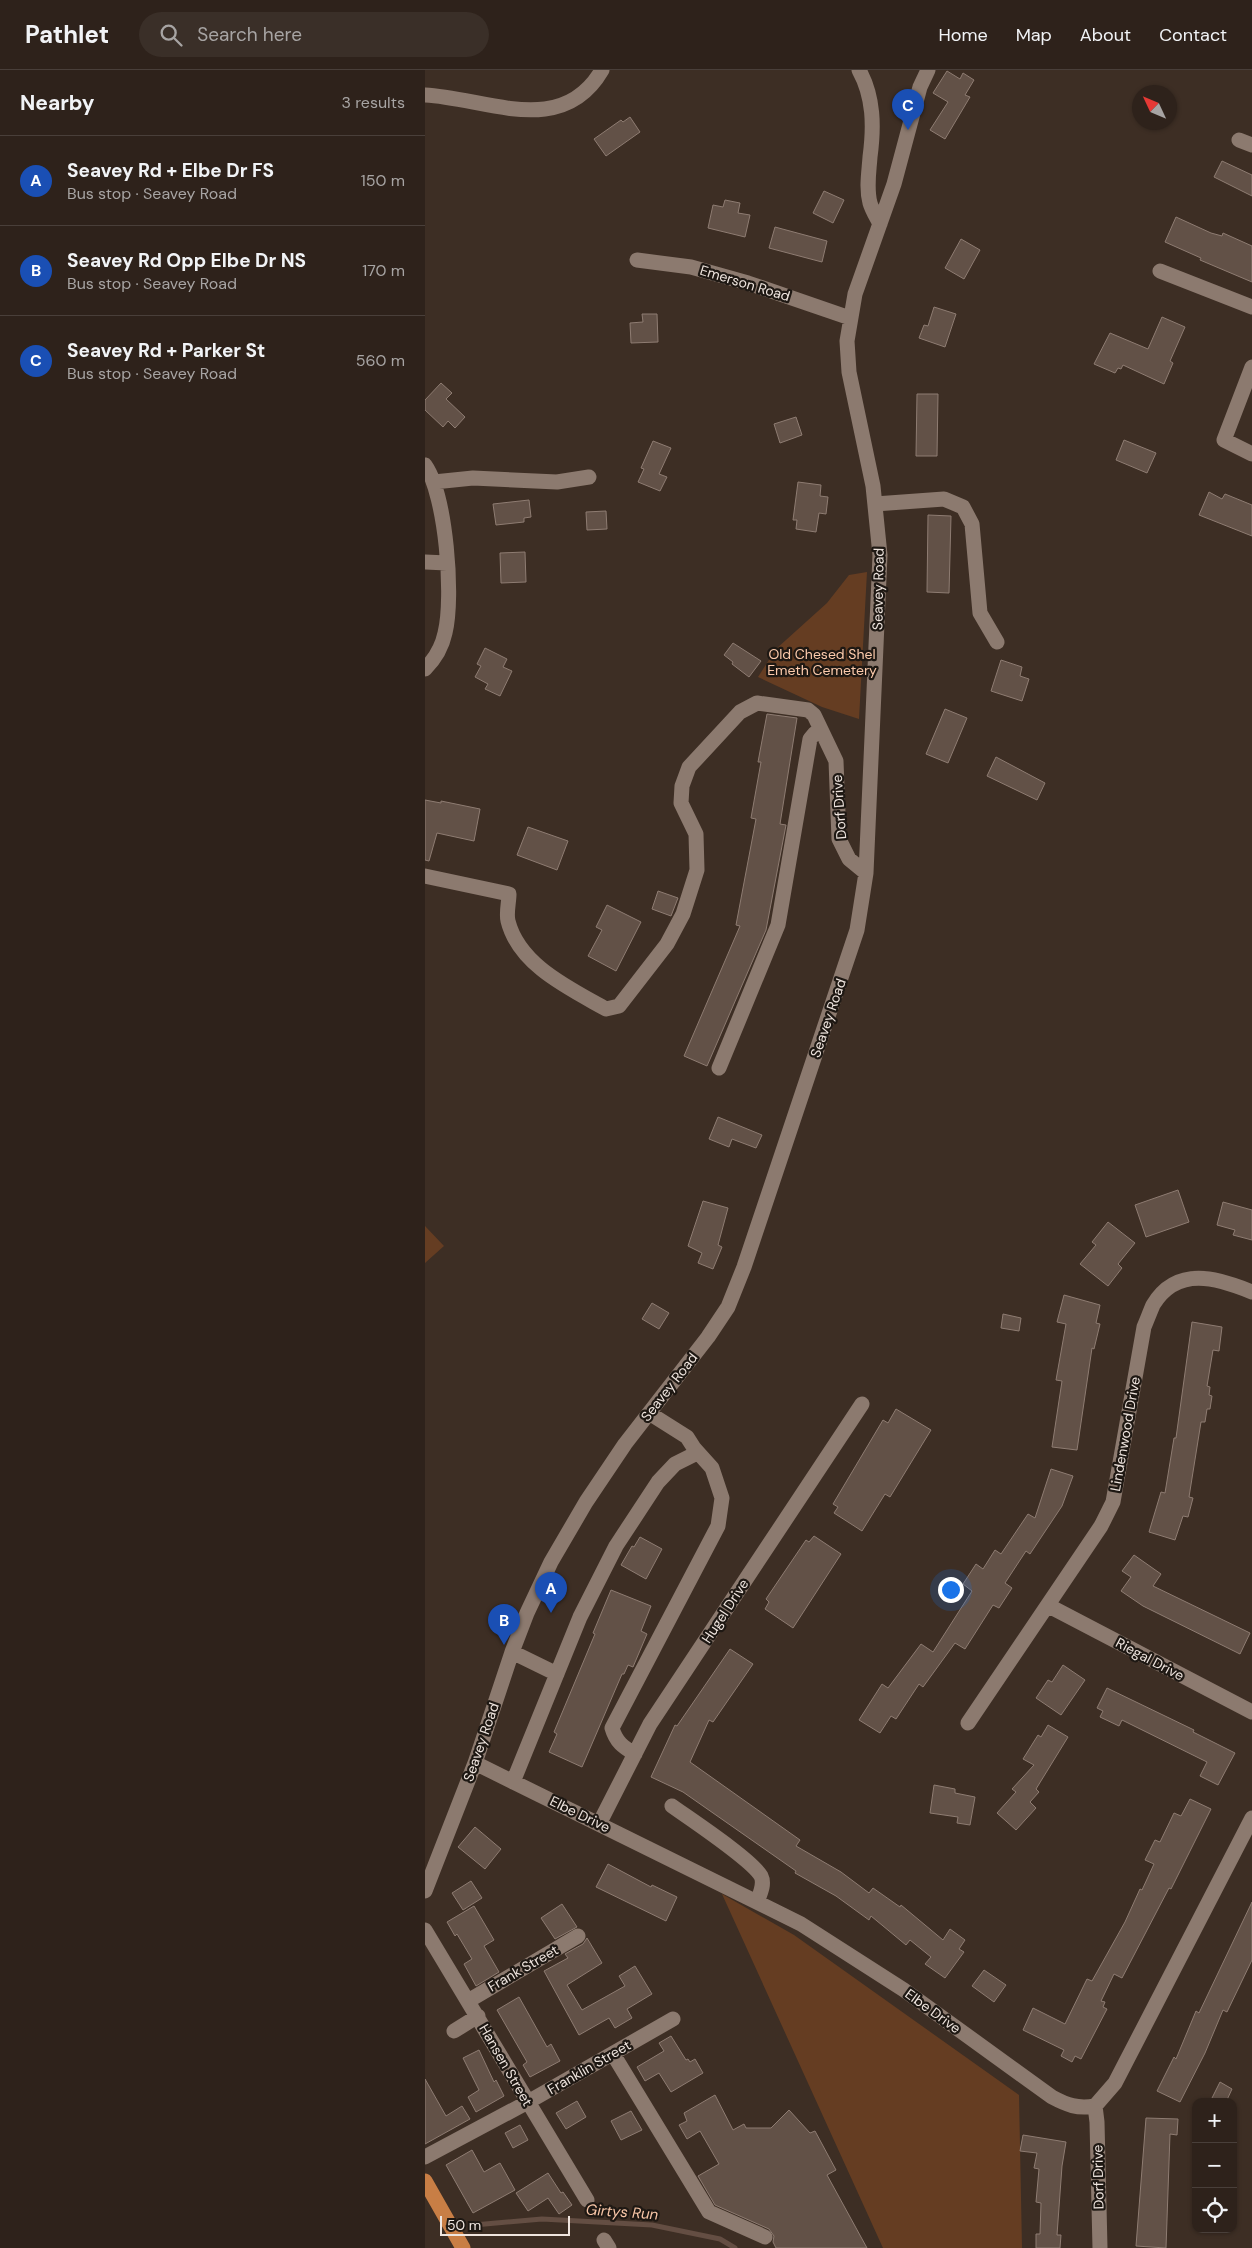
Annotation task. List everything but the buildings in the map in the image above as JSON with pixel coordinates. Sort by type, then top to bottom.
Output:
[{"type":"main road","points":[[425,2181],[463,2248]]},
{"type":"street","points":[[425,95],[535,112],[567,104],[592,84],[602,70]]},
{"type":"street","points":[[859,70],[869,92],[872,116],[873,137],[867,181],[870,204],[880,224]]},
{"type":"street","name":"Seavey Road","points":[[425,1891],[475,1763],[527,1612],[551,1562],[586,1502],[625,1444],[708,1337],[728,1307],[744,1267],[857,930],[866,873],[880,555],[875,504],[849,372],[847,341],[855,294],[894,184],[920,86],[928,70]]},
{"type":"street","name":"Emerson Road","points":[[637,260],[691,267],[749,283],[850,318]]},
{"type":"street","points":[[1159,271],[1252,306]]},
{"type":"street","points":[[1252,367],[1223,440],[1252,454]]},
{"type":"street","points":[[425,465],[434,482],[442,514],[449,601],[445,633],[437,655],[425,669]]},
{"type":"street","points":[[434,482],[473,478],[557,482],[589,477]]},
{"type":"street","points":[[875,504],[944,499],[963,507],[972,524],[980,613],[997,642]]},
{"type":"street","points":[[425,562],[447,563]]},
{"type":"street","name":"Dorf Drive","points":[[425,876],[509,894],[507,919],[515,940],[524,954],[550,975],[606,1009],[619,1006],[667,944],[683,914],[697,870],[696,834],[681,803],[682,786],[689,767],[741,712],[757,703],[808,710],[814,716],[837,761],[839,839],[849,859],[866,873]]},
{"type":"street","points":[[719,1068],[778,925],[810,740],[815,734],[823,734]]},
{"type":"street","name":"Lindenwood Drive","points":[[968,1724],[1049,1606],[1101,1526],[1113,1502],[1144,1327],[1154,1304],[1167,1290],[1182,1281],[1198,1277],[1229,1282],[1252,1292]]},
{"type":"street","name":"Hugel Drive","points":[[599,1824],[650,1724],[862,1404]]},
{"type":"street","points":[[635,1754],[621,1746],[611,1728],[718,1526],[722,1498],[712,1468],[687,1437],[649,1413]]},
{"type":"street","points":[[513,1782],[580,1617],[616,1546],[658,1482],[675,1464],[693,1455],[694,1448]]},
{"type":"street","name":"Riegal Drive","points":[[1049,1606],[1252,1712]]},
{"type":"street","points":[[512,1652],[557,1674]]},
{"type":"street","name":"Elbe Drive","points":[[475,1763],[801,1924],[903,1990],[1052,2097],[1067,2105],[1080,2108],[1095,2106]]},
{"type":"street","points":[[672,1806],[747,1862],[761,1876],[763,1885],[757,1902]]},
{"type":"street","points":[[1095,2106],[1115,2083],[1252,1818]]},
{"type":"street","name":"Hansen Street","points":[[425,1930],[587,2200]]},
{"type":"street","name":"Frank Street","points":[[469,2001],[579,1936]]},
{"type":"street","points":[[454,2031],[477,2016]]},
{"type":"street","name":"Franklin Street","points":[[425,2157],[528,2102],[673,2019]]},
{"type":"street","points":[[613,2054],[709,2212],[765,2237]]},
{"type":"street","name":"Dorf Drive","points":[[1095,2106],[1100,2248]]},
{"type":"green space","name":"Old Chesed Shel Emeth Cemetery","points":[[867,572],[859,719],[822,707],[758,677],[776,649],[827,603],[849,575]]},
{"type":"green space","points":[[425,1226],[444,1246],[425,1263]]},
{"type":"green space","points":[[722,1894],[794,1935],[1019,2095],[1022,2248],[883,2248]]},
{"type":"waterway","name":"Girtys Run","points":[[474,2225],[542,2219],[652,2225],[720,2239],[735,2248]]},
{"type":"place","name":"Seavey Rd + Parker St","points":[[908,130]]},
{"type":"place","name":"Seavey Rd + Elbe Dr FS","points":[[551,1613]]},
{"type":"place","name":"Seavey Rd Opp Elbe Dr NS","points":[[504,1645]]}]
